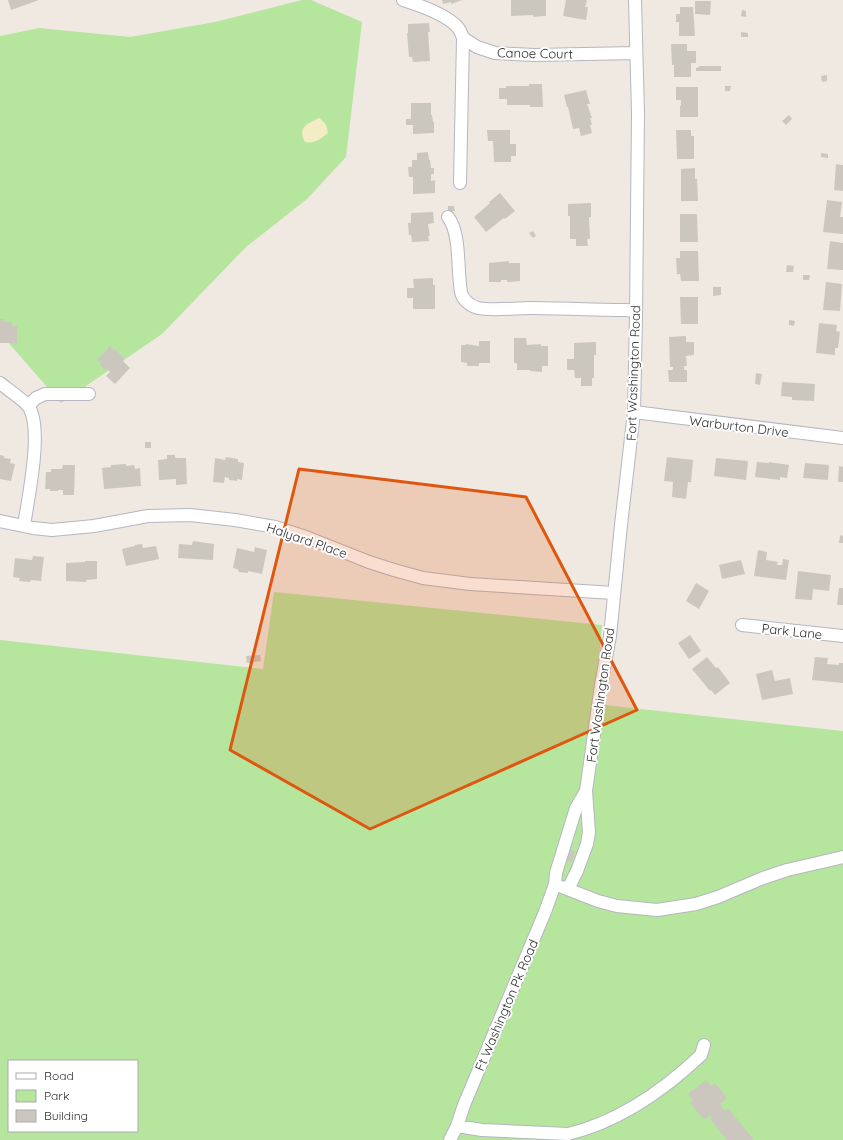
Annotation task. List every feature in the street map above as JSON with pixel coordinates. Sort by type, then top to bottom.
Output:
[{"type":"street","points":[[403,0],[422,6],[450,19],[459,29],[463,38],[460,183]]},
{"type":"street","name":"Fort Washington Road","points":[[568,889],[577,871],[589,832],[586,791],[601,685],[610,636],[634,412],[638,113],[635,0]]},
{"type":"street","name":"Canoe Court","points":[[463,38],[477,47],[495,53],[534,55],[636,53]]},
{"type":"street","points":[[448,217],[452,222],[454,230],[461,293],[469,304],[478,308],[493,309],[533,308],[636,311]]},
{"type":"street","points":[[0,383],[28,406],[34,419],[35,448],[24,526]]},
{"type":"street","points":[[28,406],[36,398],[45,394],[88,394]]},
{"type":"street","name":"Warburton Drive","points":[[634,412],[843,438]]},
{"type":"street","name":"Halyard Place","points":[[0,521],[33,528],[52,530],[94,526],[148,516],[190,515],[235,520],[275,527],[306,537],[370,562],[423,578],[470,584],[614,592]]},
{"type":"street","name":"Park Lane","points":[[742,625],[843,636]]},
{"type":"street","name":"Fort Washington Road","points":[[555,884],[556,873],[576,808],[586,791]]},
{"type":"street","points":[[566,838],[586,844]]},
{"type":"street","points":[[555,884],[617,906],[657,910],[696,904],[787,870],[843,856]]},
{"type":"street","name":"Ft Washington Pk Road","points":[[450,1140],[545,912],[555,884]]},
{"type":"street","points":[[457,1126],[482,1130],[568,1134],[580,1131],[614,1118],[652,1095],[701,1055],[704,1045]]},
{"type":"highlighted area","points":[[299,469],[526,497],[637,710],[370,829],[230,750]]},
{"type":"green space","points":[[302,0],[311,0],[362,22],[346,157],[307,199],[246,247],[162,334],[61,403],[0,333],[0,36],[39,28],[130,37],[215,22]]},
{"type":"green space","points":[[274,592],[602,625],[595,704],[843,731],[843,1140],[0,1140],[0,640],[263,669]]},
{"type":"sand","points":[[319,118],[325,124],[328,133],[317,140],[305,142],[302,133],[304,127]]},
{"type":"building","points":[[8,0],[39,0],[11,10]]},
{"type":"building","points":[[442,0],[462,0],[451,4],[451,2],[443,4]]},
{"type":"building","points":[[511,0],[546,0],[546,16],[511,16]]},
{"type":"building","points":[[566,0],[587,0],[585,7],[588,7],[586,20],[563,16]]},
{"type":"building","points":[[695,1],[711,1],[710,15],[695,14]]},
{"type":"building","points":[[680,7],[693,7],[695,36],[679,36],[679,22],[676,22],[676,14],[680,14]]},
{"type":"building","points":[[742,10],[746,11],[746,17],[741,16]]},
{"type":"building","points":[[429,23],[430,32],[428,32],[430,61],[413,62],[412,57],[409,57],[407,33],[408,24]]},
{"type":"building","points":[[741,32],[748,33],[748,37],[741,37]]},
{"type":"building","points":[[671,44],[687,44],[687,51],[696,51],[696,63],[691,63],[691,77],[674,77]]},
{"type":"building","points":[[699,66],[721,66],[721,71],[696,71],[696,68]]},
{"type":"building","points":[[827,75],[827,81],[822,82],[821,76]]},
{"type":"building","points":[[529,84],[542,84],[543,107],[530,107],[530,105],[507,105],[507,99],[499,99],[499,88],[506,88],[506,86],[529,86]]},
{"type":"building","points":[[725,86],[731,86],[730,91],[725,91]]},
{"type":"building","points":[[676,87],[698,87],[698,117],[680,117],[681,100],[676,100]]},
{"type":"building","points":[[586,90],[590,104],[587,104],[592,118],[590,118],[592,125],[590,125],[592,133],[581,136],[579,128],[573,129],[564,95]]},
{"type":"building","points":[[411,103],[431,103],[434,133],[413,134],[413,125],[406,125],[406,119],[411,119]]},
{"type":"building","points":[[789,115],[792,119],[786,125],[782,121]]},
{"type":"building","points":[[487,130],[510,130],[510,144],[516,144],[516,156],[511,156],[511,162],[494,162],[493,141],[488,141]]},
{"type":"building","points":[[676,130],[691,130],[691,136],[694,136],[694,159],[677,159]]},
{"type":"building","points":[[428,152],[431,168],[434,168],[434,174],[431,174],[431,181],[435,180],[435,193],[413,194],[413,177],[409,177],[408,167],[412,167],[412,160],[417,160],[417,153]]},
{"type":"building","points":[[821,153],[828,154],[828,158],[821,157]]},
{"type":"building","points":[[836,164],[843,165],[843,191],[834,190]]},
{"type":"building","points":[[695,168],[698,201],[681,201],[681,169]]},
{"type":"building","points":[[500,193],[515,211],[486,232],[474,217]]},
{"type":"building","points":[[827,200],[842,202],[840,217],[843,217],[843,234],[823,232]]},
{"type":"building","points":[[591,203],[591,217],[589,217],[590,239],[587,239],[588,246],[576,246],[576,239],[570,239],[570,216],[568,216],[568,204]]},
{"type":"building","points":[[448,206],[454,206],[455,211],[448,212]]},
{"type":"building","points":[[433,212],[434,223],[428,224],[430,236],[428,236],[429,241],[412,242],[411,235],[409,235],[408,223],[411,223],[411,213]]},
{"type":"building","points":[[680,214],[697,214],[698,242],[680,242]]},
{"type":"building","points":[[533,231],[536,236],[533,238],[529,233]]},
{"type":"building","points":[[830,241],[843,243],[843,270],[827,269]]},
{"type":"building","points":[[680,251],[698,251],[699,281],[681,281],[680,274],[677,274],[676,258],[680,258]]},
{"type":"building","points":[[509,261],[509,263],[520,263],[520,281],[507,282],[507,280],[501,280],[501,282],[489,282],[489,263]]},
{"type":"building","points":[[787,265],[794,266],[793,272],[786,272]]},
{"type":"building","points":[[803,275],[810,275],[809,280],[803,280]]},
{"type":"building","points":[[433,278],[433,285],[435,285],[435,309],[413,309],[413,298],[407,298],[407,288],[414,288],[413,279]]},
{"type":"building","points":[[826,282],[842,284],[840,311],[823,310]]},
{"type":"building","points":[[713,287],[721,287],[721,295],[713,296]]},
{"type":"building","points":[[680,297],[698,297],[698,324],[681,324]]},
{"type":"building","points":[[0,319],[4,319],[4,322],[12,322],[12,326],[17,326],[17,343],[0,343]]},
{"type":"building","points":[[789,320],[795,321],[794,326],[789,325]]},
{"type":"building","points":[[819,323],[837,325],[836,331],[840,332],[838,348],[835,348],[835,355],[816,353]]},
{"type":"building","points":[[686,336],[686,342],[694,342],[694,355],[686,356],[687,366],[684,366],[684,370],[687,370],[687,382],[669,382],[668,370],[673,370],[673,367],[670,367],[669,337]]},
{"type":"building","points":[[514,338],[526,338],[527,345],[541,344],[541,346],[548,346],[548,366],[542,366],[542,372],[517,370],[517,363],[514,363]]},
{"type":"building","points":[[479,341],[490,341],[490,363],[479,363],[479,366],[467,366],[467,363],[461,362],[461,345],[466,344],[479,346]]},
{"type":"building","points":[[596,342],[596,355],[594,355],[594,378],[592,378],[592,386],[581,386],[581,378],[575,378],[574,370],[567,370],[567,359],[574,359],[574,343]]},
{"type":"building","points":[[110,346],[125,359],[123,361],[130,368],[115,384],[106,376],[110,372],[107,369],[105,370],[100,364],[101,363],[97,360]]},
{"type":"building","points":[[756,373],[762,374],[760,385],[755,384]]},
{"type":"building","points":[[782,382],[815,384],[814,401],[792,400],[792,397],[781,396]]},
{"type":"building","points":[[145,442],[151,442],[151,448],[145,448]]},
{"type":"building","points":[[0,455],[4,456],[4,458],[11,459],[10,463],[15,464],[11,481],[0,479]]},
{"type":"building","points":[[167,455],[175,455],[175,458],[186,458],[187,484],[176,485],[176,479],[159,480],[158,460],[167,459]]},
{"type":"building","points":[[226,457],[238,459],[238,462],[244,463],[242,480],[229,480],[229,478],[225,477],[224,483],[213,482],[215,458],[225,460]]},
{"type":"building","points":[[667,457],[693,460],[691,482],[688,482],[686,499],[672,497],[673,482],[664,481]]},
{"type":"building","points":[[716,458],[748,461],[746,480],[714,476]]},
{"type":"building","points":[[757,462],[789,465],[787,478],[780,477],[780,480],[755,477]]},
{"type":"building","points":[[805,463],[829,465],[828,480],[803,478]]},
{"type":"building","points":[[126,464],[126,466],[134,465],[135,469],[140,468],[141,486],[104,489],[102,468],[111,467],[111,465]]},
{"type":"building","points":[[63,465],[75,465],[74,495],[63,495],[63,490],[50,491],[50,489],[45,489],[46,472],[51,472],[51,469],[62,469]]},
{"type":"building","points":[[839,466],[843,467],[843,482],[838,482]]},
{"type":"building","points":[[840,535],[843,536],[843,543],[839,543]]},
{"type":"building","points":[[193,541],[214,544],[213,560],[178,558],[179,544],[192,545]]},
{"type":"building","points":[[142,544],[143,548],[156,546],[159,559],[126,566],[122,549]]},
{"type":"building","points":[[255,547],[267,550],[262,574],[248,571],[248,573],[238,572],[239,570],[233,568],[237,548],[254,552]]},
{"type":"building","points":[[758,550],[767,552],[766,560],[778,562],[777,565],[782,565],[783,559],[789,560],[786,580],[754,576]]},
{"type":"building","points":[[33,556],[44,557],[41,581],[19,581],[20,578],[13,577],[15,558],[32,560]]},
{"type":"building","points":[[741,560],[745,574],[722,579],[719,565]]},
{"type":"building","points":[[97,561],[97,579],[86,580],[86,582],[66,581],[66,563]]},
{"type":"building","points":[[798,571],[831,575],[829,591],[813,589],[812,600],[795,599]]},
{"type":"building","points":[[696,583],[709,591],[699,609],[686,601]]},
{"type":"building","points":[[839,588],[843,588],[843,605],[837,605]]},
{"type":"building","points":[[690,635],[701,651],[689,659],[678,643]]},
{"type":"building","points":[[260,655],[261,661],[247,663],[246,656]]},
{"type":"building","points":[[707,657],[716,668],[718,667],[730,683],[715,695],[692,669]]},
{"type":"building","points":[[815,657],[828,658],[827,664],[839,665],[839,663],[843,663],[843,683],[812,680]]},
{"type":"building","points":[[772,670],[775,681],[790,678],[793,694],[762,700],[756,674]]},
{"type":"building","points":[[570,850],[575,851],[572,862],[566,860]]},
{"type":"building","points":[[706,1080],[711,1086],[715,1083],[727,1098],[720,1104],[725,1111],[728,1108],[754,1140],[727,1140],[710,1119],[712,1118],[710,1115],[704,1120],[690,1103],[693,1100],[688,1094]]}]
